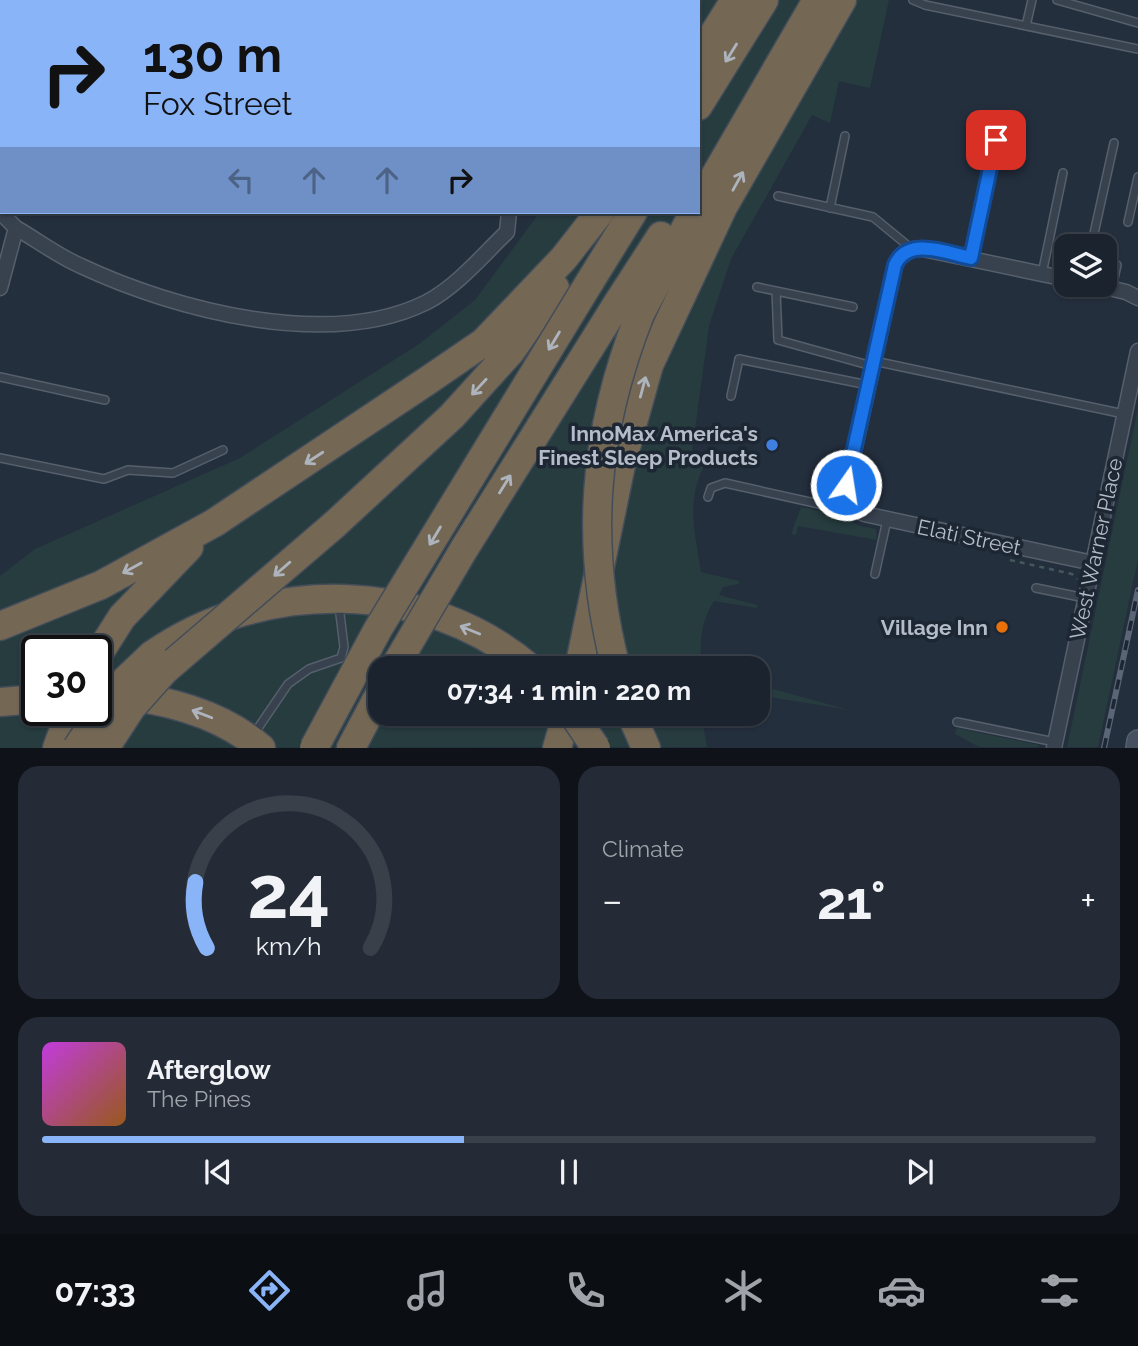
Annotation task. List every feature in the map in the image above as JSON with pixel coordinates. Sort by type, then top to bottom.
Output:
[{"type":"highway","points":[[700,57],[735,0]]},
{"type":"highway","points":[[700,103],[764,0]]},
{"type":"highway","points":[[700,177],[816,0]]},
{"type":"highway","points":[[700,202],[816,0]]},
{"type":"highway","points":[[582,656],[621,465],[645,377],[666,322],[723,207],[842,0]]},
{"type":"highway","points":[[0,626],[101,585],[214,523],[484,342],[564,258],[600,214]]},
{"type":"highway","points":[[105,747],[131,708],[166,670],[334,525],[452,416],[511,351],[601,214]]},
{"type":"highway","points":[[314,747],[379,629],[632,214]]},
{"type":"highway","points":[[613,656],[604,613],[598,548],[599,464],[629,308],[676,214]]},
{"type":"highway","points":[[401,656],[464,549],[693,214]]},
{"type":"highway","points":[[111,635],[122,617],[214,523]]},
{"type":"highway","points":[[591,656],[610,525]]},
{"type":"highway","points":[[77,747],[115,690],[152,655],[193,630],[259,605],[293,600],[364,599],[428,614],[476,632],[511,656]]},
{"type":"highway","points":[[112,695],[144,698],[182,706],[219,721],[256,744]]},
{"type":"highway","points":[[0,702],[21,700]]},
{"type":"highway","points":[[351,747],[368,715]]},
{"type":"highway","points":[[57,747],[65,726]]},
{"type":"highway","points":[[557,747],[563,726]]},
{"type":"highway","points":[[573,747],[577,726]]},
{"type":"highway","points":[[581,726],[596,747]]},
{"type":"street","points":[[2,214],[16,228],[80,266],[175,303],[236,317],[315,324],[394,316],[429,300],[457,280],[507,232],[509,214]]},
{"type":"street","points":[[0,288],[4,260],[16,228]]},
{"type":"street","points":[[849,504],[846,485],[895,265],[909,250],[971,258],[1054,276]]},
{"type":"street","points":[[1117,291],[1138,298]]},
{"type":"street","name":"West Warner Place","points":[[1054,745],[1138,351]]},
{"type":"street","name":"Elati Street","points":[[849,504],[858,512],[1093,563]]},
{"type":"street","points":[[1136,747],[1138,741]]},
{"type":"lane","points":[[913,0],[1138,49]]},
{"type":"lane","points":[[1026,26],[1032,0]]},
{"type":"lane","points":[[1057,0],[1138,23]]},
{"type":"lane","points":[[830,208],[845,136]]},
{"type":"lane","points":[[971,258],[996,140]]},
{"type":"lane","points":[[1094,234],[1114,143]]},
{"type":"lane","points":[[1042,274],[1063,173]]},
{"type":"lane","points":[[1128,222],[1138,177]]},
{"type":"lane","points":[[778,196],[873,217],[909,250]]},
{"type":"lane","points":[[757,287],[853,307]]},
{"type":"lane","points":[[776,291],[778,340],[874,363],[1124,414]]},
{"type":"lane","points":[[731,396],[739,359],[869,385]]},
{"type":"lane","points":[[0,377],[105,400]]},
{"type":"lane","points":[[0,458],[104,479],[128,470],[173,473],[223,450]]},
{"type":"lane","points":[[708,497],[711,488],[725,483],[837,508],[849,504]]},
{"type":"lane","points":[[875,573],[887,519]]},
{"type":"lane","points":[[1036,588],[1086,598]]},
{"type":"lane","points":[[256,744],[271,704],[288,684],[309,669],[341,658],[344,648],[339,599]]},
{"type":"lane","points":[[957,722],[1054,745]]},
{"type":"path","points":[[1072,573],[1077,579]]},
{"type":"green space","points":[[700,0],[889,0],[870,88],[839,81],[830,123],[812,115],[731,259],[709,326],[691,459],[706,462],[696,490],[693,516],[701,572],[739,581],[739,584],[723,587],[719,595],[757,605],[757,608],[714,601],[704,623],[701,656],[368,656],[368,726],[703,726],[707,747],[0,748],[0,576],[35,549],[240,458],[419,344],[475,300],[539,214],[700,214]]},
{"type":"green space","points":[[1138,408],[1138,559],[1098,747],[1067,747]]},
{"type":"green space","points":[[801,507],[842,516],[860,526],[876,529],[877,540],[798,526],[796,535],[791,534]]},
{"type":"green space","points":[[770,688],[849,710],[770,697]]},
{"type":"green space","points":[[957,728],[1039,747],[979,747],[955,734]]},
{"type":"railway","points":[[1104,748],[1138,590]]},
{"type":"place","name":"InnoMax America's Finest Sleep Products","points":[[772,445]]},
{"type":"place","name":"Village Inn","points":[[1002,627]]},
{"type":"route","points":[[846,485],[895,265],[901,254],[922,248],[971,258],[996,140]]}]
